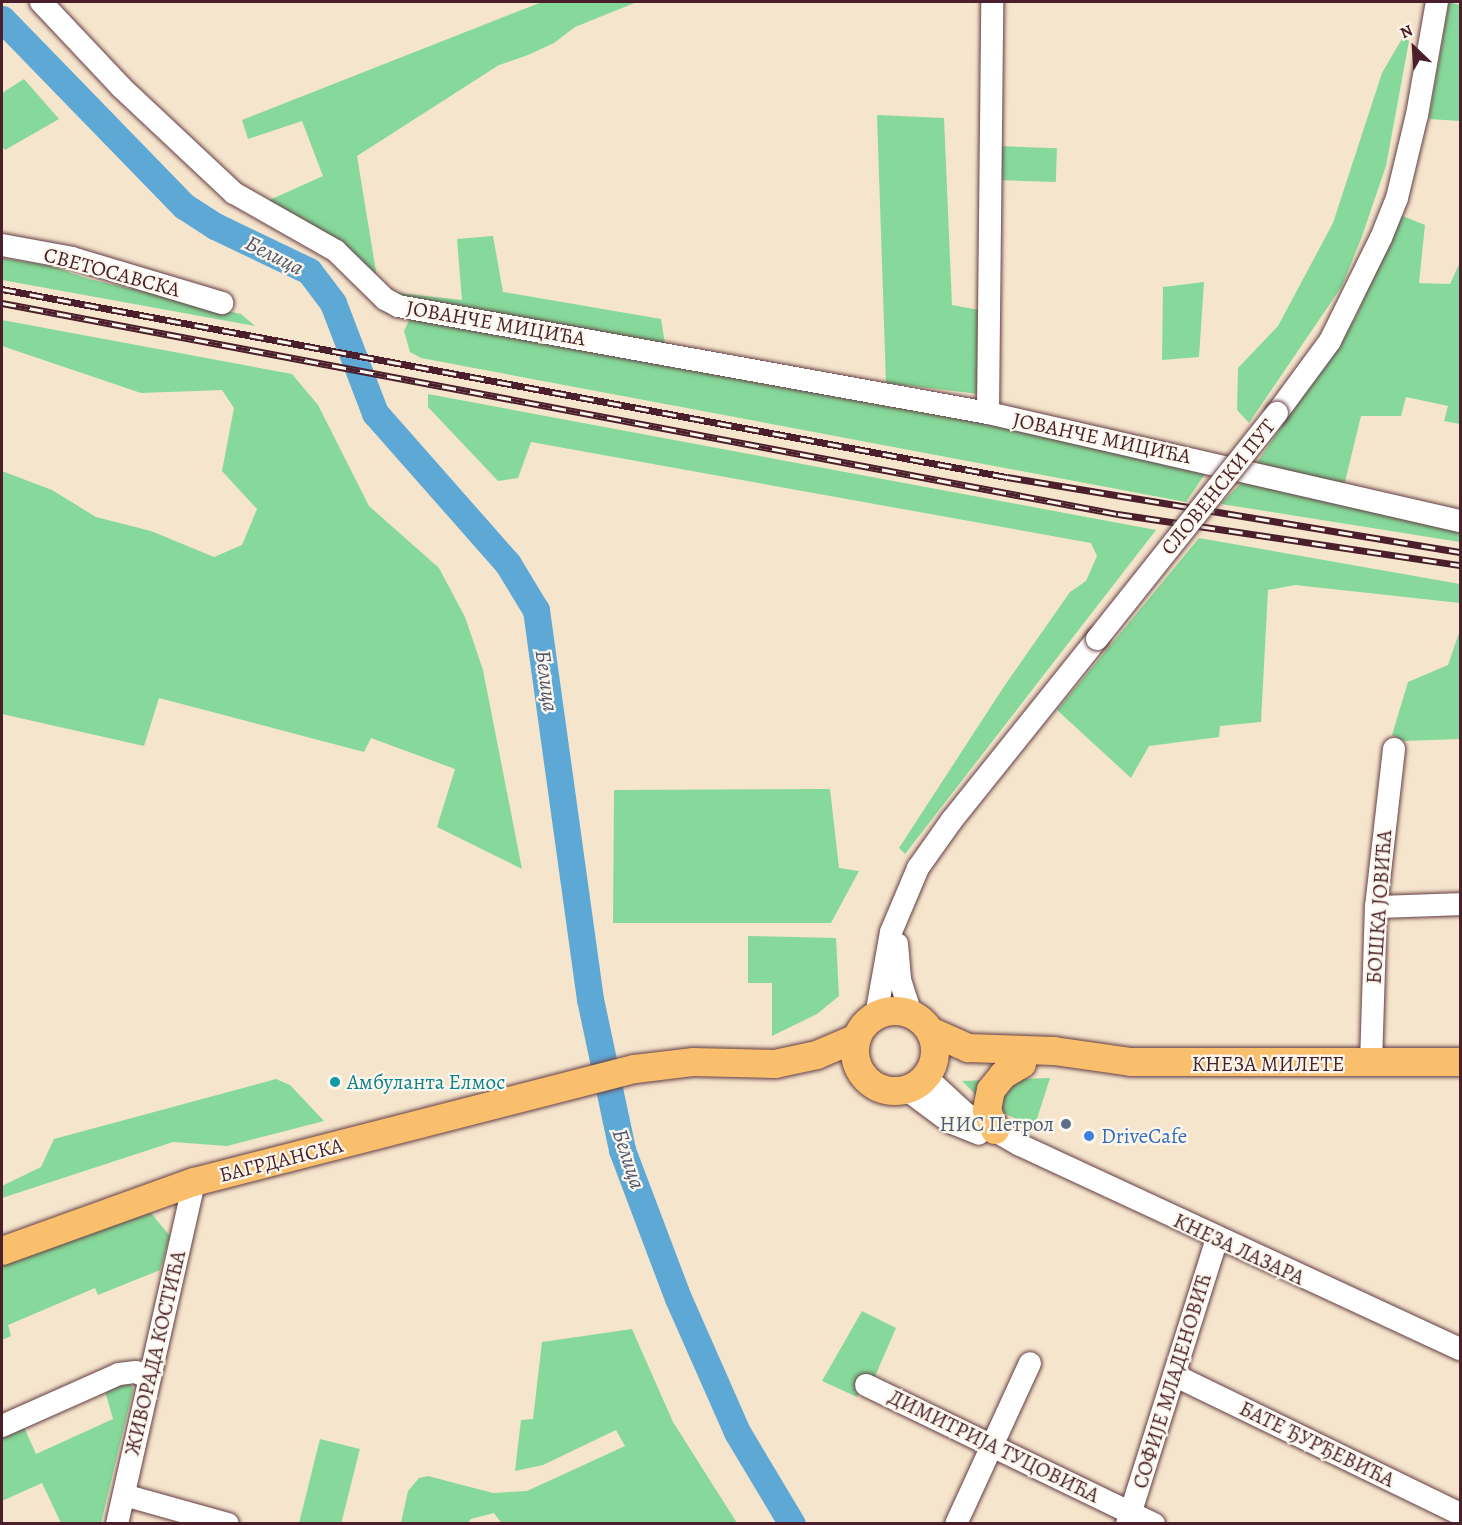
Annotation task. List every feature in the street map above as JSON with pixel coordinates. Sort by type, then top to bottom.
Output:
[{"type":"main road","points":[[892,1011],[921,1023],[936,1049],[921,1080],[884,1090],[864,1078],[775,1064],[817,1055],[857,1038],[876,1016],[892,1011]]},
{"type":"main road","name":"КНЕЗА МИЛЕТЕ","points":[[921,1023],[968,1048],[1054,1051],[1077,1057],[1225,1065],[1461,1062]]},
{"type":"main road","points":[[857,1038],[856,1062],[864,1078]]},
{"type":"main road","name":"КНЕЗА МИЛЕТЕ","points":[[921,1080],[965,1065],[1059,1062],[1077,1057]]},
{"type":"main road","name":"БАГРДАНСКА","points":[[2,1251],[194,1182],[635,1069],[693,1062],[775,1064]]},
{"type":"main road","points":[[995,1130],[987,1110],[991,1090],[1003,1075],[1022,1064]]},
{"type":"street","name":"ЈОВАНЧЕ МИЦИЋА","points":[[41,2],[121,87],[234,193],[336,251],[386,300],[398,306],[988,413],[1461,521]]},
{"type":"street","name":"ЈОВАНЧЕ МИЦИЋА","points":[[988,413],[992,2]]},
{"type":"street","name":"СЛОВЕНСКИ ПУТ","points":[[876,1016],[886,952],[911,883],[933,844],[1276,413],[1330,341],[1385,228],[1397,198],[1417,115],[1437,2]]},
{"type":"street","name":"СВЕТОСАВСКА","points":[[2,245],[72,258],[222,303]]},
{"type":"street","name":"БОШКА ЈОВИЋА","points":[[1371,1064],[1376,907],[1394,749]]},
{"type":"street","points":[[1376,907],[1461,904]]},
{"type":"street","points":[[897,921],[900,980],[921,1023]]},
{"type":"street","name":"КНЕЗА ЛАЗАРА","points":[[921,1080],[966,1114],[1020,1145],[1461,1349]]},
{"type":"street","name":"КНЕЗА ЛАЗАРА","points":[[921,1080],[950,1122],[1020,1145]]},
{"type":"street","name":"ЖИВОРАДА КОСТИЋА","points":[[117,1524],[194,1182]]},
{"type":"street","name":"СОФИЈЕ МЛАДЕНОВИЋ","points":[[1129,1518],[1217,1238]]},
{"type":"street","points":[[956,1524],[1029,1363]]},
{"type":"street","points":[[2,1426],[120,1374],[136,1372],[149,1378]]},
{"type":"street","name":"БАТЕ ЂУРЂЕВИЋА","points":[[1174,1374],[1461,1514]]},
{"type":"street","name":"ДИМИТРИЈА ТУЦОВИЋА","points":[[866,1385],[1129,1518],[1154,1524]]},
{"type":"street","points":[[124,1495],[228,1524]]},
{"type":"green space","points":[[542,2],[637,2],[575,27],[554,43],[499,65],[357,156],[378,284],[398,293],[462,300],[457,239],[493,236],[503,292],[661,319],[665,344],[388,297],[325,234],[265,202],[323,176],[302,121],[248,139],[242,120]]},
{"type":"green space","points":[[1449,2],[1460,5],[1460,121],[1429,119]]},
{"type":"green space","points":[[1403,37],[1409,41],[1386,166],[1361,239],[1342,286],[1249,423],[1237,410],[1238,368],[1278,326],[1333,223],[1382,73]]},
{"type":"green space","points":[[24,79],[59,119],[5,150],[2,146],[2,93]]},
{"type":"green space","points":[[877,115],[944,118],[952,305],[979,310],[979,394],[886,383]]},
{"type":"green space","points":[[996,146],[1057,148],[1056,182],[995,180]]},
{"type":"green space","points":[[1400,215],[1425,225],[1419,283],[1450,284],[1460,262],[1460,424],[1444,421],[1448,406],[1406,397],[1401,416],[1361,416],[1343,490],[1256,464],[1356,317]]},
{"type":"green space","points":[[2,258],[51,266],[89,279],[241,314],[255,326],[2,280]]},
{"type":"green space","points":[[1204,282],[1199,357],[1162,360],[1163,287]]},
{"type":"green space","points":[[411,316],[851,397],[1209,468],[1186,502],[421,358],[410,352],[404,331]]},
{"type":"green space","points":[[2,320],[292,374],[318,405],[369,506],[439,568],[465,617],[483,670],[522,869],[437,827],[455,769],[371,738],[364,752],[159,698],[144,746],[2,714],[2,471],[52,490],[96,517],[151,531],[214,557],[242,545],[257,509],[222,471],[234,408],[222,390],[141,393],[2,346]]},
{"type":"green space","points":[[428,394],[1156,530],[905,854],[899,848],[1003,688],[1070,592],[1086,581],[1097,556],[1091,543],[531,442],[518,478],[498,481],[428,407]]},
{"type":"green space","points":[[1244,480],[1460,528],[1460,542],[1221,504]]},
{"type":"green space","points":[[1199,538],[1460,584],[1460,603],[1295,585],[1268,590],[1261,722],[1220,726],[1219,737],[1149,746],[1131,778],[1057,710]]},
{"type":"green space","points":[[1460,630],[1460,739],[1404,741],[1392,735],[1408,682],[1448,665]]},
{"type":"green space","points":[[830,789],[839,868],[859,871],[831,923],[613,923],[614,790]]},
{"type":"green space","points":[[748,936],[836,938],[839,996],[817,1014],[772,1036],[772,983],[748,983]]},
{"type":"green space","points":[[1050,1078],[1034,1128],[984,1103],[962,1081]]},
{"type":"green space","points":[[276,1079],[290,1085],[324,1121],[227,1146],[173,1142],[2,1198],[2,1186],[41,1167],[54,1139]]},
{"type":"green space","points":[[144,1212],[151,1213],[170,1236],[160,1270],[98,1295],[95,1288],[8,1325],[11,1336],[2,1340],[2,1260]]},
{"type":"green space","points":[[862,1311],[896,1328],[873,1381],[866,1377],[857,1397],[822,1381]]},
{"type":"green space","points":[[632,1329],[673,1422],[737,1523],[502,1524],[494,1513],[471,1519],[468,1523],[401,1523],[408,1491],[419,1478],[428,1476],[493,1493],[527,1491],[625,1446],[616,1430],[543,1465],[515,1471],[521,1420],[533,1419],[542,1342]]},
{"type":"green space","points":[[131,1384],[133,1390],[101,1523],[61,1523],[42,1483],[2,1501],[2,1435],[23,1425],[36,1454],[113,1419],[105,1391],[109,1386]]},
{"type":"green space","points":[[320,1439],[360,1449],[341,1524],[299,1522]]},
{"type":"waterway","name":"Белица","points":[[2,19],[184,206],[215,226],[309,271],[333,303],[375,413],[508,564],[536,610],[590,999],[622,1150],[678,1298],[737,1432],[792,1524]]},
{"type":"railway","points":[[2,289],[1007,477],[1460,552]]},
{"type":"railway","points":[[2,303],[1118,514],[1460,565]]},
{"type":"place","name":"Амбуланта Елмос","points":[[335,1082]]},
{"type":"place","name":"НИС Петрол","points":[[1066,1124]]},
{"type":"place","name":"DriveCafe","points":[[1089,1136]]}]
